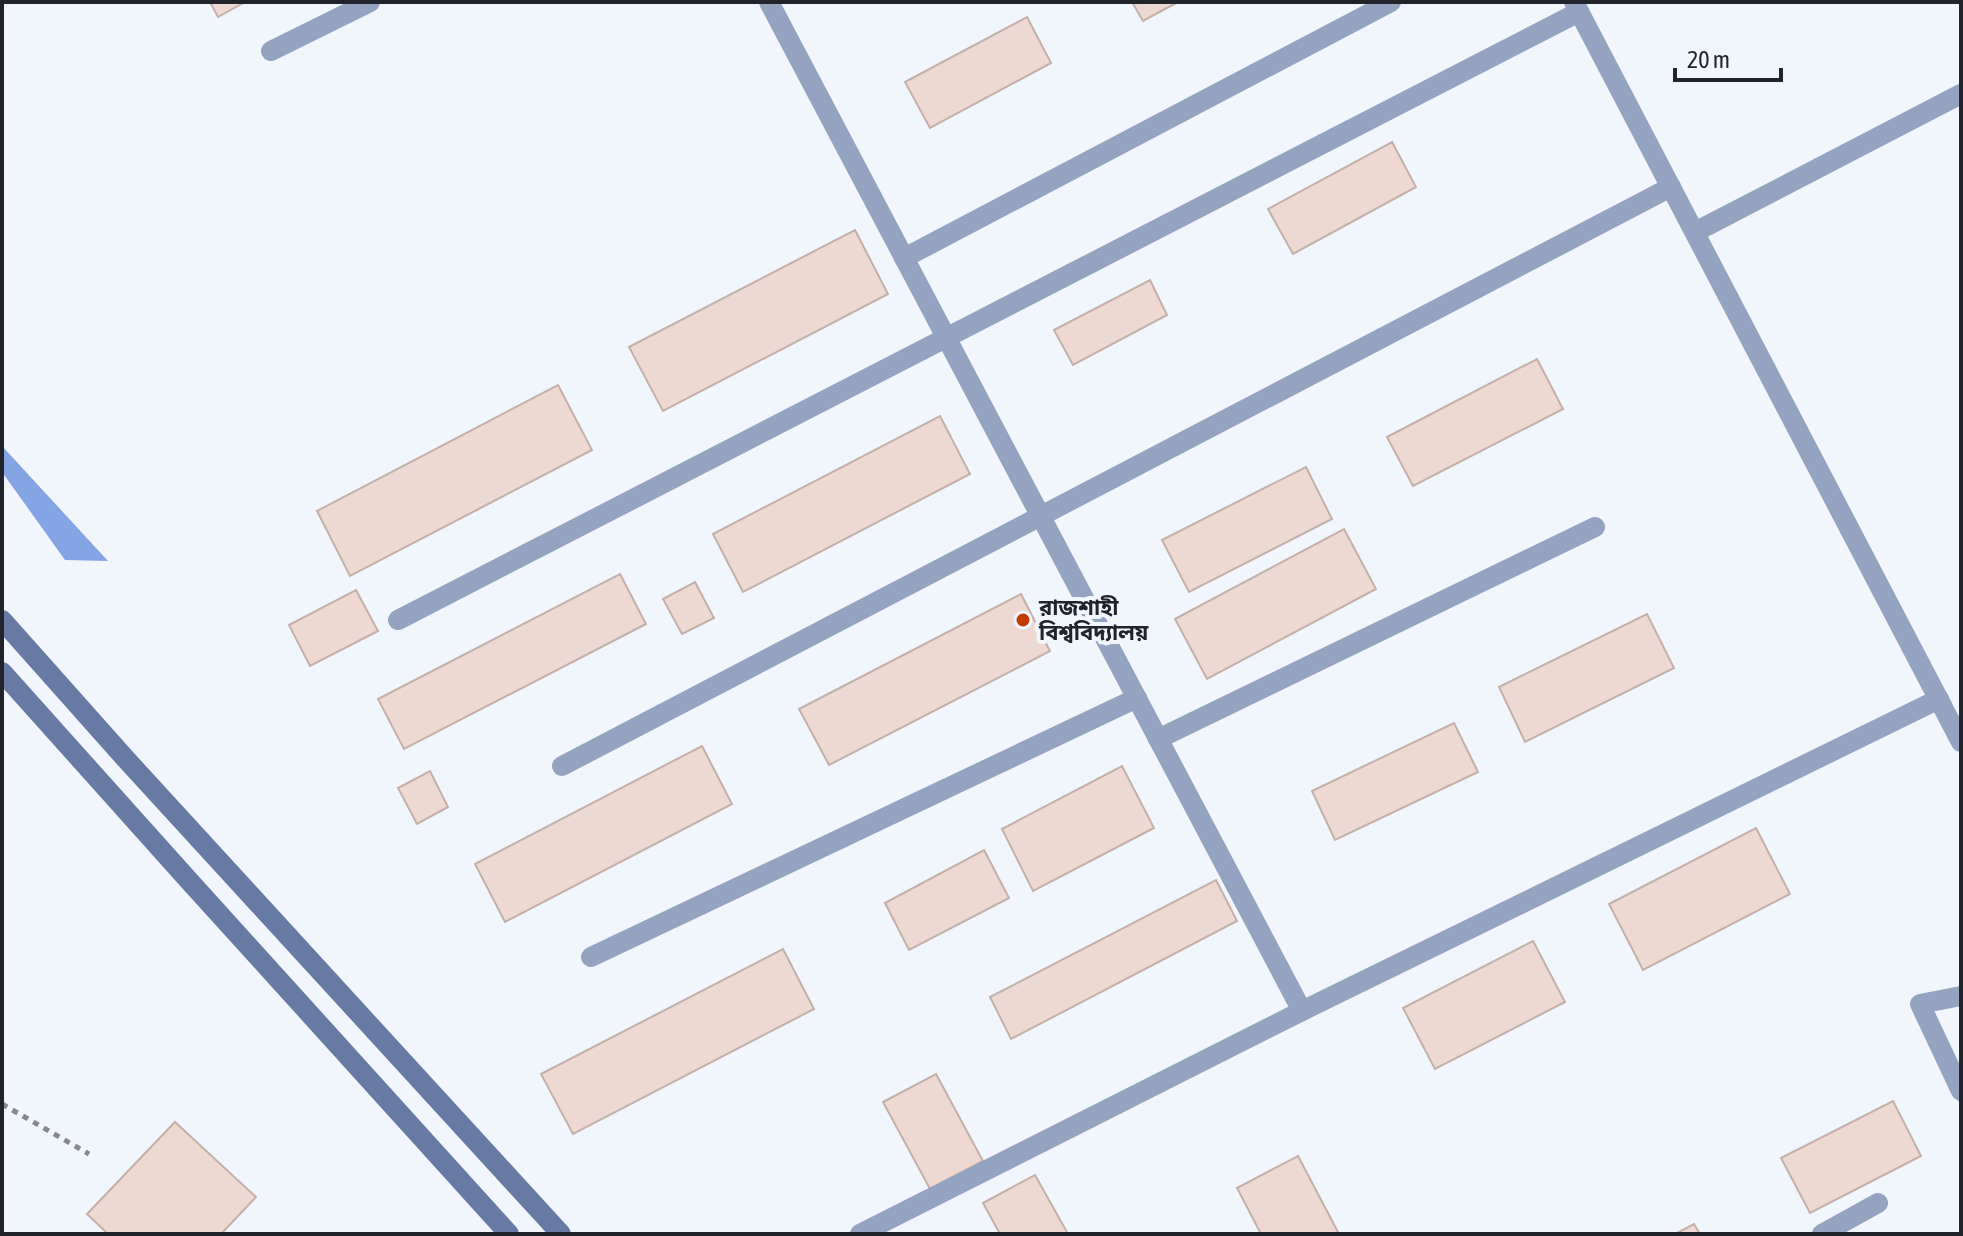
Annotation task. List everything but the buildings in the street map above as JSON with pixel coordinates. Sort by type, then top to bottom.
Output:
[{"type":"main road","points":[[2,620],[561,1234]]},
{"type":"main road","points":[[2,672],[509,1234]]},
{"type":"street","points":[[271,51],[370,2]]},
{"type":"street","points":[[769,2],[1302,1011]]},
{"type":"street","points":[[904,258],[1391,2]]},
{"type":"street","points":[[398,620],[946,338],[1576,7],[1961,742]]},
{"type":"street","points":[[1695,232],[1961,94]]},
{"type":"street","points":[[562,766],[1671,187]]},
{"type":"street","points":[[1158,739],[1595,527]]},
{"type":"street","points":[[591,957],[1137,698]]},
{"type":"street","points":[[860,1234],[1302,1011],[1939,699]]},
{"type":"street","points":[[1961,996],[1920,1004],[1961,1091]]},
{"type":"street","points":[[1822,1234],[1878,1203]]},
{"type":"path","points":[[2,1104],[89,1154]]},
{"type":"water","points":[[2,446],[108,561],[65,560],[2,472]]},
{"type":"place","name":"রাজশাহী বিশ্ববিদ্যালয়","points":[[1023,620]]}]
